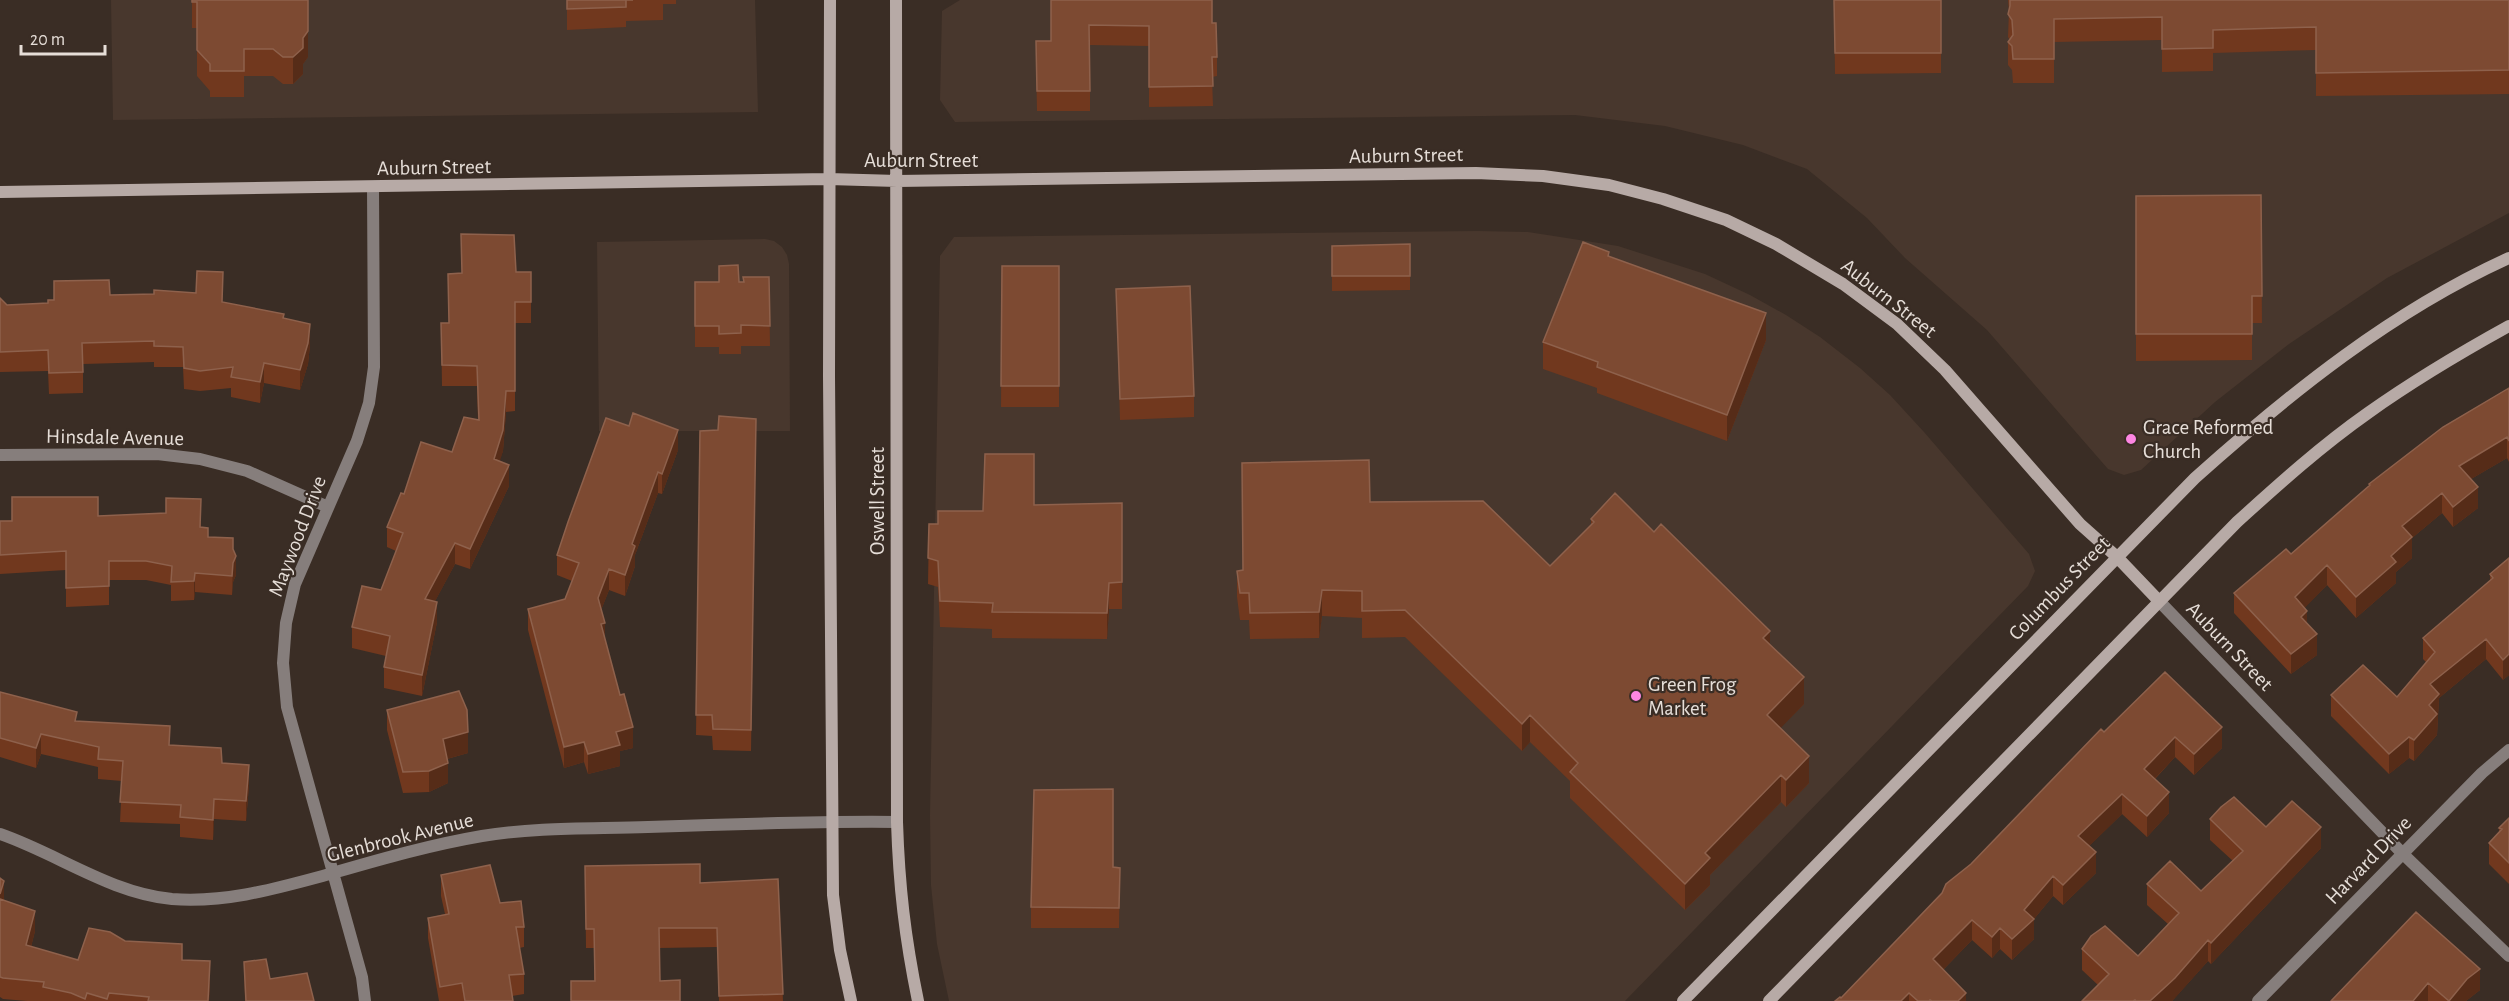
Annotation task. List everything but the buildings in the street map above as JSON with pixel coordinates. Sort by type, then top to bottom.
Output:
[{"type":"main road","points":[[830,0],[832,821],[834,895],[840,950],[851,1001]]},
{"type":"main road","name":"Oswell Street","points":[[896,0],[898,884],[918,1001]]},
{"type":"main road","name":"Auburn Street","points":[[0,192],[373,188],[829,179],[897,181],[1476,173],[1543,176],[1609,185],[1663,199],[1726,220],[1786,249],[1844,284],[1897,324],[1945,370],[2080,524],[2117,557],[2159,601]]},
{"type":"main road","name":"Columbus Street","points":[[1683,1001],[2202,471],[2261,419],[2332,364],[2425,304],[2509,258]]},
{"type":"main road","points":[[1769,1001],[2237,522],[2300,466],[2367,414],[2456,355],[2509,326]]},
{"type":"street","name":"Maywood Drive","points":[[366,1001],[362,977],[287,707],[283,663],[286,623],[295,584],[357,441],[369,402],[374,367],[373,188]]},
{"type":"street","name":"Hinsdale Avenue","points":[[0,455],[157,454],[200,459],[247,471],[328,507]]},
{"type":"street","name":"Auburn Street","points":[[2159,601],[2402,852],[2509,956]]},
{"type":"street","name":"Harvard Drive","points":[[2258,1001],[2402,852],[2482,773],[2509,750]]},
{"type":"street","name":"Glenbrook Avenue","points":[[0,834],[33,846],[127,889],[170,898],[215,900],[255,894],[416,849],[484,836],[541,830],[832,821],[897,822]]},
{"type":"shaded area","points":[[111,0],[755,0],[758,112],[113,120]]},
{"type":"shaded area","points":[[960,0],[2509,0],[2509,213],[2387,278],[2289,344],[2215,402],[2141,470],[2124,475],[2108,469],[1987,330],[1905,258],[1867,218],[1807,169],[1743,145],[1665,126],[1575,115],[955,122],[940,100],[942,11]]},
{"type":"shaded area","points":[[1528,232],[1618,246],[1705,274],[1786,315],[1820,337],[1860,368],[1890,395],[1924,432],[2029,554],[2035,571],[2028,586],[1625,1001],[949,1001],[937,944],[931,885],[930,816],[940,256],[954,237]]},
{"type":"shaded area","points":[[765,239],[774,241],[782,247],[789,264],[790,431],[599,431],[597,242]]},
{"type":"place","name":"Grace Reformed Church","points":[[2131,439]]},
{"type":"place","name":"Green Frog Market","points":[[1636,696]]}]
